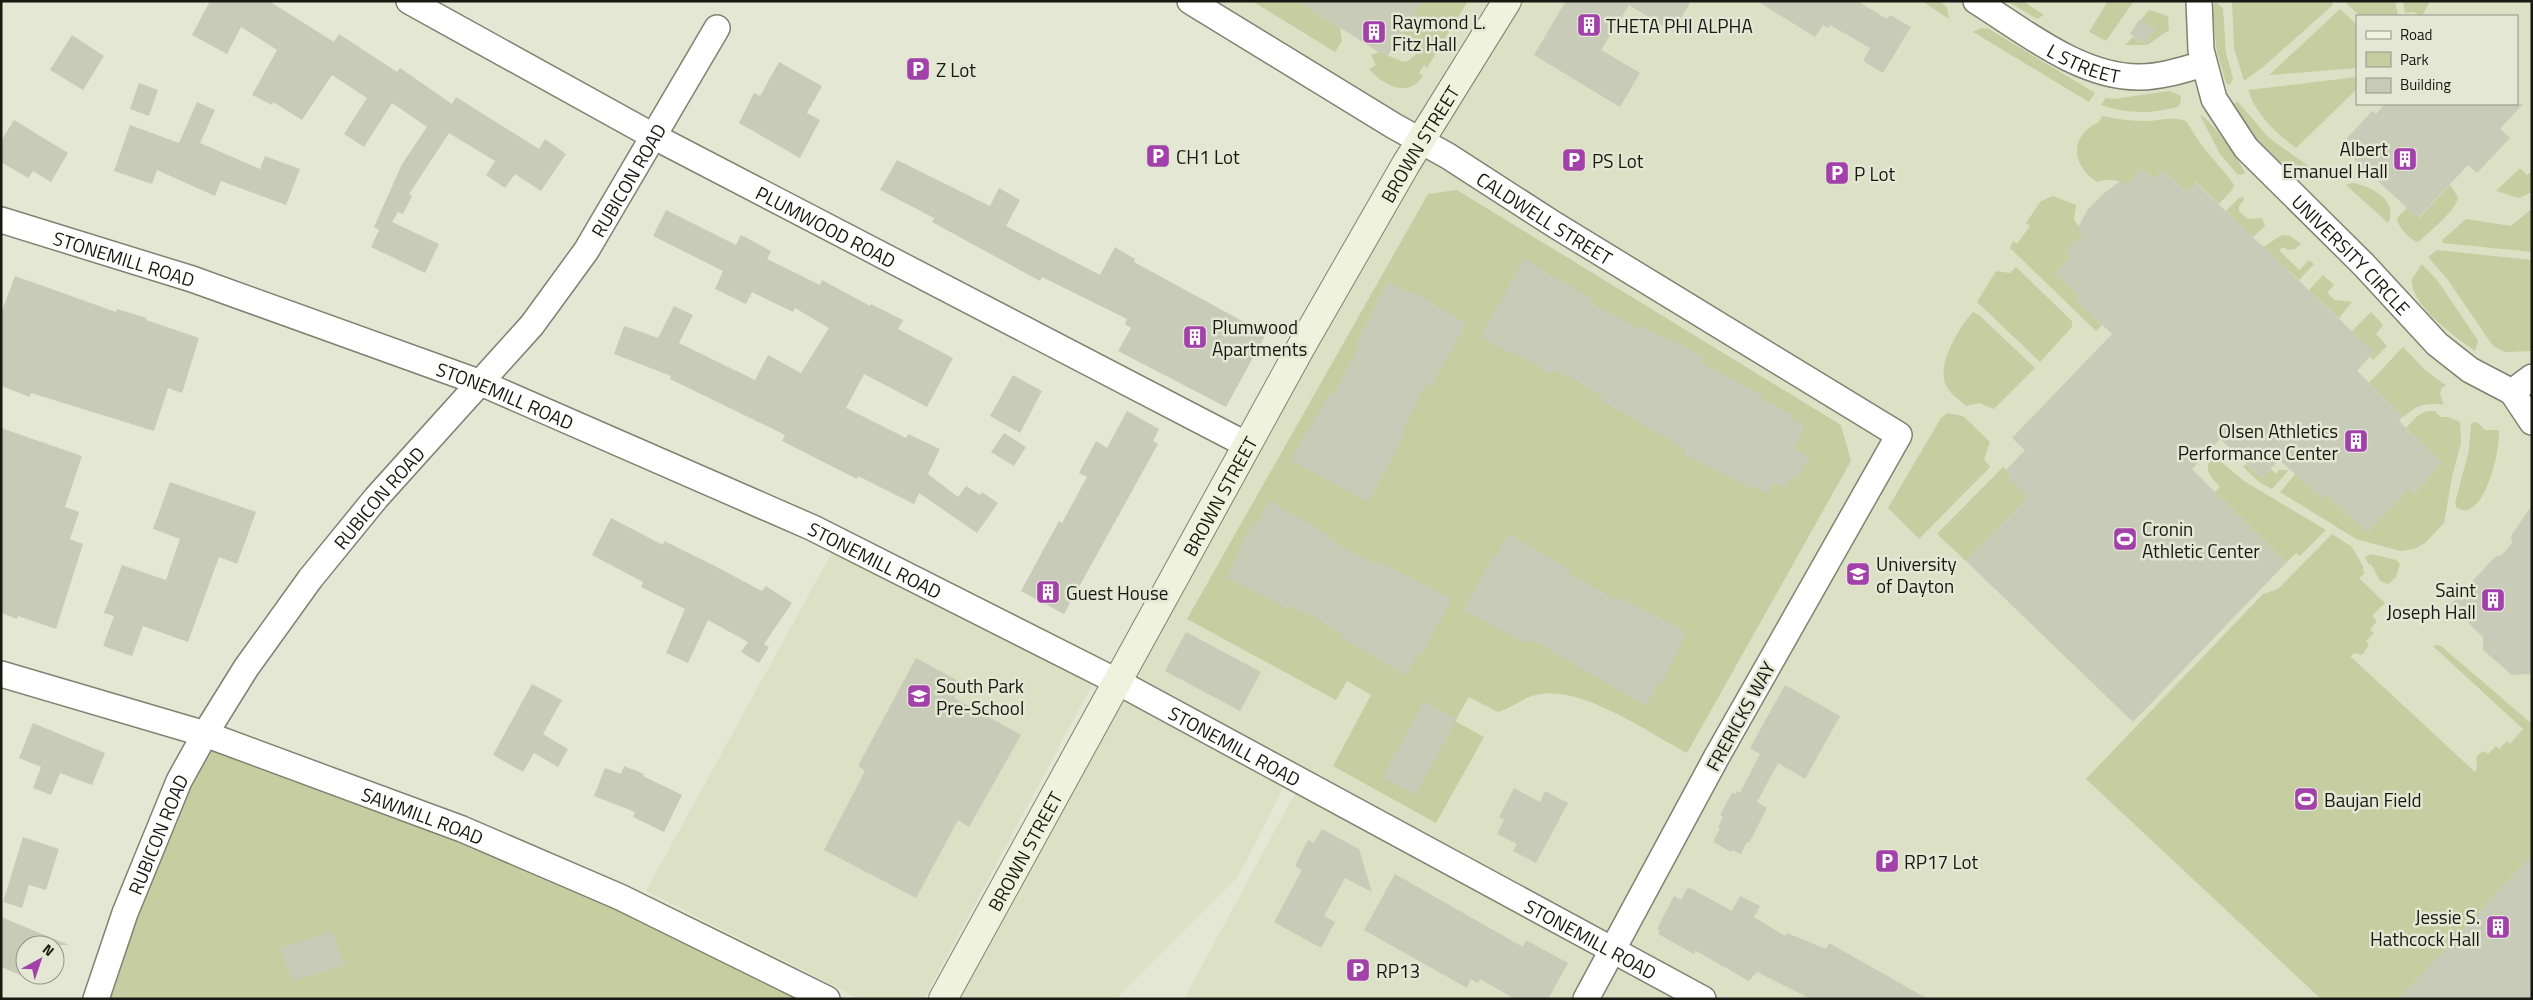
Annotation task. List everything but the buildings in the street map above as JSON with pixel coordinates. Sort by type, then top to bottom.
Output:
[{"type":"street","name":"PLUMWOOD ROAD","points":[[409,1],[653,136],[1247,445]]},
{"type":"street","name":"CALDWELL STREET","points":[[1190,1],[1899,435]]},
{"type":"street","name":"BROWN STREET","points":[[943,999],[1353,255],[1507,1]]},
{"type":"street","name":"L STREET","points":[[1976,1],[2056,51],[2099,72],[2141,78],[2158,76],[2203,64]]},
{"type":"street","name":"UNIVERSITY CIRCLE","points":[[2199,1],[2203,64],[2214,98],[2232,129],[2262,166],[2364,265],[2437,344],[2470,370],[2512,392]]},
{"type":"street","name":"RUBICON ROAD","points":[[96,999],[125,912],[179,781],[205,734],[246,668],[310,579],[376,498],[532,325],[586,251],[717,28]]},
{"type":"street","name":"STONEMILL ROAD","points":[[1,220],[192,279],[481,383],[812,528],[1118,682],[1703,999]]},
{"type":"street","points":[[2532,377],[2512,392],[2532,422]]},
{"type":"street","name":"FRERICKS WAY","points":[[1586,999],[1720,750],[1899,435]]},
{"type":"street","name":"SAWMILL ROAD","points":[[1,674],[205,734],[471,833],[620,897],[827,999]]},
{"type":"shaded area","name":"University of Dayton","points":[[1190,1],[2532,1],[2532,999],[1184,999],[1301,782],[1283,788],[1238,877],[1116,999],[957,999],[1420,141]]},
{"type":"shaded area","points":[[835,547],[1094,681],[924,999],[860,999],[646,891]]},
{"type":"green space","points":[[1252,1],[1297,1],[1340,28],[1342,41],[1335,52]]},
{"type":"green space","points":[[1422,1],[1468,1],[1427,68],[1424,65],[1419,73],[1423,76],[1410,87],[1396,87],[1381,80],[1369,69],[1376,65],[1371,55],[1379,52],[1404,62],[1416,54],[1415,48],[1401,35]]},
{"type":"green space","points":[[1922,1],[1940,1],[1947,8],[1949,19]]},
{"type":"green space","points":[[2007,1],[2023,1],[2044,15],[2037,19]]},
{"type":"green space","points":[[2108,1],[2134,1],[2106,41],[2089,32]]},
{"type":"green space","points":[[2232,1],[2331,1],[2333,5],[2263,67],[2244,81],[2234,48]]},
{"type":"green space","points":[[2348,1],[2395,1],[2398,15],[2359,15],[2346,3]]},
{"type":"green space","points":[[2403,1],[2430,1],[2423,15],[2413,12],[2405,13]]},
{"type":"green space","points":[[2217,3],[2223,8],[2226,53],[2233,78],[2230,85],[2226,83],[2217,52],[2212,9],[2214,4]]},
{"type":"green space","points":[[2340,9],[2356,24],[2356,68],[2269,75]]},
{"type":"green space","points":[[2149,10],[2168,16],[2169,30],[2147,45],[2125,45],[2133,37],[2145,44],[2155,29],[2141,20]]},
{"type":"green space","points":[[1981,28],[1989,29],[2095,93],[2089,102],[1973,32]]},
{"type":"green space","points":[[2356,77],[2356,90],[2296,148],[2267,123],[2256,108],[2248,90]]},
{"type":"green space","points":[[2169,91],[2181,96],[2180,105],[2177,107],[2139,112],[2101,105],[2106,98],[2114,99]]},
{"type":"green space","points":[[2238,102],[2269,138],[2317,172],[2299,181],[2294,180],[2245,125],[2231,104]]},
{"type":"green space","points":[[2200,115],[2211,124],[2225,142],[2245,174],[2238,175],[2220,154]]},
{"type":"green space","points":[[2102,116],[2135,121],[2171,119],[2186,121],[2202,146],[2234,185],[2232,190],[2219,204],[2196,182],[2187,192],[2163,170],[2155,179],[2142,169],[2127,186],[2112,180],[2097,182],[2082,167],[2078,159],[2077,150],[2083,134],[2099,122]]},
{"type":"green space","points":[[2520,168],[2527,175],[2532,171],[2532,192],[2519,198],[2496,191]]},
{"type":"green space","points":[[2352,183],[2367,187],[2386,201],[2390,208],[2388,223],[2346,185]]},
{"type":"green space","points":[[2450,185],[2458,197],[2452,209],[2418,242],[2411,239],[2402,229],[2397,218],[2407,208],[2419,218]]},
{"type":"green space","points":[[1457,190],[1841,425],[1851,461],[1687,753],[1613,712],[1572,696],[1553,693],[1536,695],[1498,712],[1469,697],[1455,721],[1484,737],[1436,823],[1333,766],[1371,695],[1347,681],[1336,700],[1187,619],[1428,194]]},
{"type":"green space","points":[[2053,196],[2076,205],[2074,219],[2083,235],[2066,253],[2070,258],[2055,273],[2080,296],[2076,300],[2102,325],[2096,331],[2010,248],[2013,241],[2017,244],[2030,226],[2026,223],[2041,201]]},
{"type":"green space","points":[[2243,197],[2244,200],[2239,206],[2239,211],[2248,219],[2262,218],[2265,226],[2253,237],[2226,211],[2239,198]]},
{"type":"green space","points":[[2529,211],[2532,212],[2532,252],[2443,243],[2442,240],[2466,219],[2511,226]]},
{"type":"green space","points":[[2282,235],[2290,236],[2301,244],[2295,249],[2288,250],[2283,247],[2279,250],[2299,270],[2309,260],[2314,264],[2299,280],[2263,247]]},
{"type":"green space","points":[[2437,250],[2532,260],[2532,351],[2505,352],[2493,346],[2448,280],[2428,257]]},
{"type":"green space","points":[[2422,264],[2437,280],[2478,341],[2475,351],[2435,320],[2418,299],[2413,289],[2412,279]]},
{"type":"green space","points":[[2016,267],[2072,321],[2072,327],[2040,362],[1977,302],[1996,271],[2010,273]]},
{"type":"green space","points":[[2323,275],[2334,285],[2327,293],[2335,300],[2352,302],[2339,318],[2309,290]]},
{"type":"green space","points":[[1973,312],[1979,315],[2035,368],[1994,409],[1979,403],[1966,406],[1951,393],[1945,383],[1944,366],[1947,356],[1956,336]]},
{"type":"green space","points":[[2371,312],[2383,325],[2376,334],[2387,346],[2373,360],[2370,357],[2374,352],[2352,331]]},
{"type":"green space","points":[[2403,347],[2426,371],[2446,385],[2442,388],[2440,394],[2444,405],[2422,405],[2404,417],[2369,383]]},
{"type":"green space","points":[[2435,411],[2440,417],[2448,417],[2460,422],[2461,443],[2452,477],[2444,523],[2425,543],[2414,549],[2400,551],[2356,539],[2280,492],[2298,471],[2323,498],[2327,494],[2367,532],[2409,489],[2414,494],[2442,462],[2406,428],[2418,415]]},
{"type":"green space","points":[[1948,413],[1963,416],[1990,442],[1984,459],[1990,467],[1919,539],[1888,508],[1941,418]]},
{"type":"green space","points":[[2477,422],[2485,430],[2499,430],[2499,439],[2495,462],[2487,488],[2474,506],[2463,510],[2456,507],[2455,503],[2469,450],[2471,423]]},
{"type":"green space","points":[[2213,455],[2244,481],[2326,530],[2300,556],[2296,553],[2286,563],[2215,492],[2220,487],[2210,475],[2208,468]]},
{"type":"green space","points":[[2246,464],[2262,478],[2271,469],[2276,474],[2279,470],[2289,470],[2272,489],[2259,482],[2243,467]]},
{"type":"green space","points":[[2003,467],[2010,474],[2008,477],[2028,498],[1966,561],[1937,534]]},
{"type":"green space","name":"Baujan Field","points":[[2332,534],[2352,547],[2364,568],[2362,569],[2365,573],[2359,578],[2385,603],[2372,616],[2377,621],[2370,630],[2374,633],[2366,641],[2369,645],[2362,655],[2356,653],[2350,656],[2475,772],[2477,767],[2476,757],[2483,751],[2488,754],[2496,746],[2499,749],[2507,741],[2510,744],[2523,729],[2434,647],[2435,645],[2441,646],[2532,724],[2532,855],[2399,999],[2321,999],[2086,779],[2263,594],[2278,589]]},
{"type":"green space","points":[[2371,554],[2396,560],[2400,564],[2396,577],[2388,584],[2380,581],[2371,564],[2369,565],[2365,557]]},
{"type":"green space","points":[[205,734],[462,829],[827,999],[96,999]]},
{"type":"place","name":"THETA PHI ALPHA","points":[[1589,25]]},
{"type":"place","name":"Raymond L. Fitz Hall","points":[[1374,32]]},
{"type":"place","name":"Z Lot","points":[[918,69]]},
{"type":"place","name":"CH1 Lot","points":[[1158,156]]},
{"type":"place","name":"Albert Emanuel Hall","points":[[2405,159]]},
{"type":"place","name":"PS Lot","points":[[1574,160]]},
{"type":"place","name":"P Lot","points":[[1837,173]]},
{"type":"place","name":"Plumwood Apartments","points":[[1195,337]]},
{"type":"place","name":"Olsen Athletics Performance Center","points":[[2356,441]]},
{"type":"place","name":"Cronin Athletic Center","points":[[2125,539]]},
{"type":"place","name":"University of Dayton","points":[[1858,574]]},
{"type":"place","name":"Guest House","points":[[1048,592]]},
{"type":"place","name":"Saint Joseph Hall","points":[[2493,600]]},
{"type":"place","name":"South Park Pre-School","points":[[919,696]]},
{"type":"place","name":"Baujan Field","points":[[2306,799]]},
{"type":"place","name":"RP17 Lot","points":[[1887,861]]},
{"type":"place","name":"Jessie S. Hathcock Hall","points":[[2498,927]]},
{"type":"place","name":"RP13","points":[[1358,970]]}]
